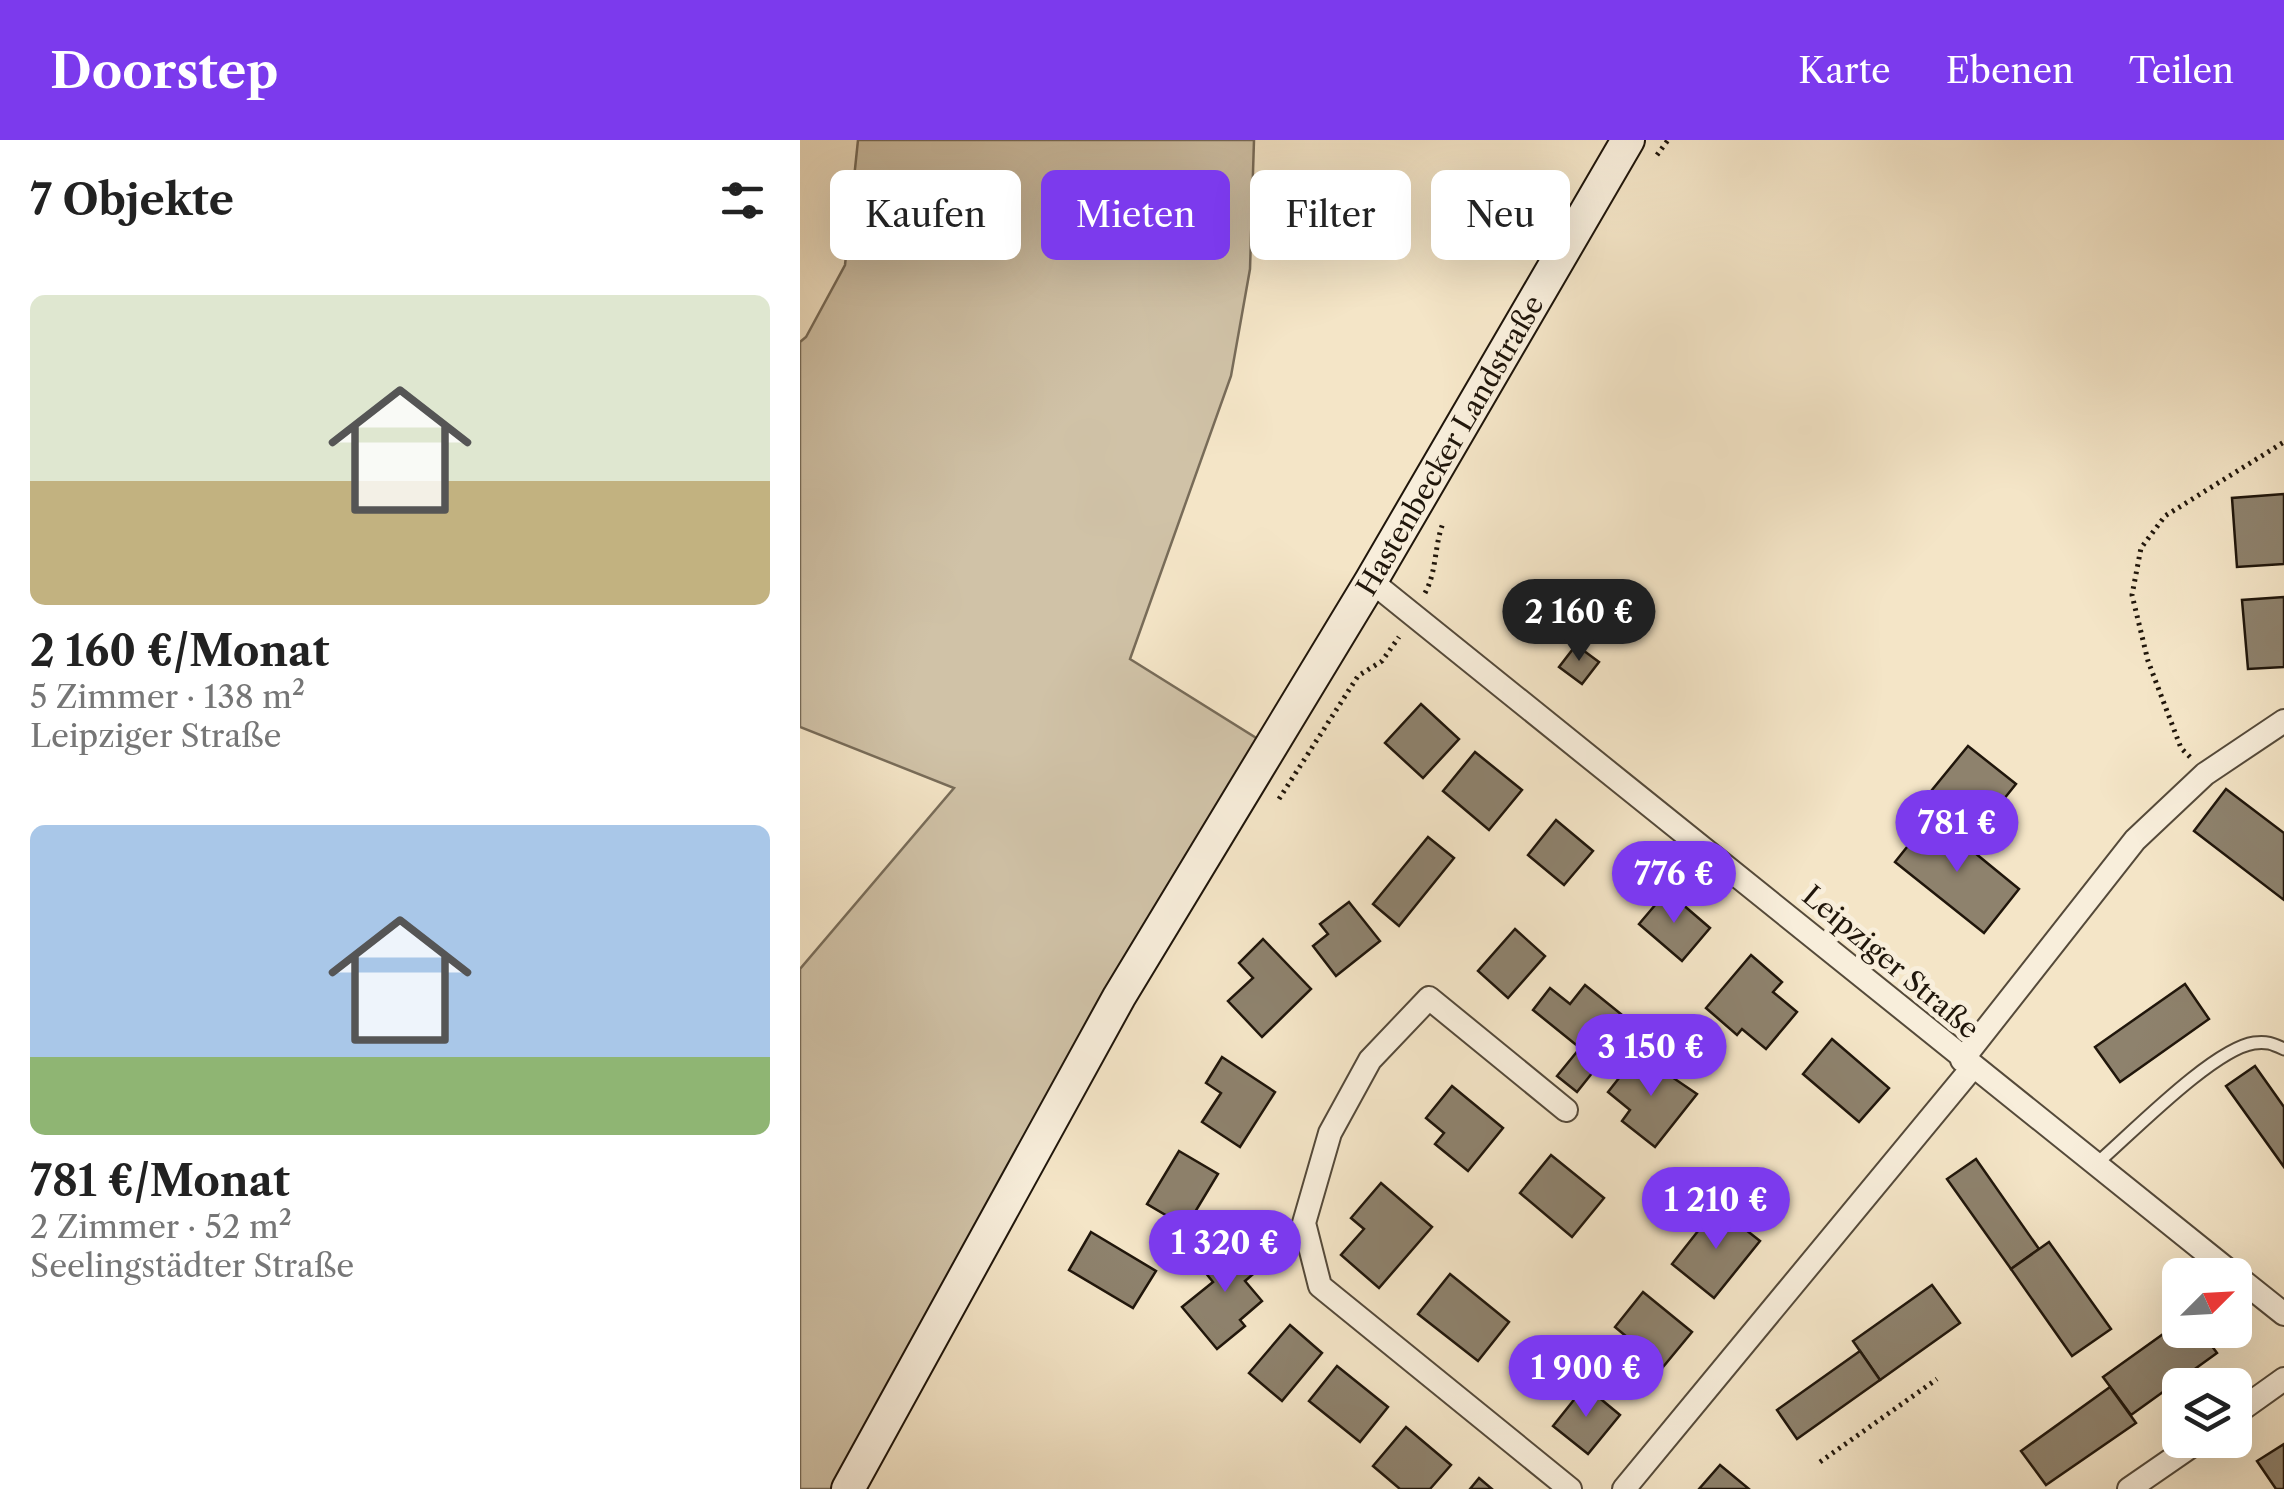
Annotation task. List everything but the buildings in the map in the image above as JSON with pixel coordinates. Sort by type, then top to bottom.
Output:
[{"type":"main road","name":"Hastenbecker Landstraße","points":[[848,1489],[1110,1014],[1269,746],[1642,148]]},
{"type":"street","name":"Leipziger Straße","points":[[1371,582],[2213,1258]]},
{"type":"street","points":[[1624,1489],[1967,1064],[2135,840],[2205,774],[2284,721]]},
{"type":"street","points":[[1566,1110],[1429,998],[1370,1060],[1330,1133],[1304,1223],[1320,1286],[1570,1489]]},
{"type":"street","name":"Leipziger Straße","points":[[2252,1289],[2284,1314]]},
{"type":"street","points":[[2252,1402],[2284,1378]]},
{"type":"street","points":[[2129,1489],[2174,1458]]},
{"type":"lane","points":[[2095,1165],[2220,1056],[2251,1043],[2270,1042],[2284,1049]]},
{"type":"path","points":[[1642,148],[1668,140]]},
{"type":"path","points":[[2205,774],[2182,748],[2148,661],[2132,595],[2140,548],[2166,516],[2284,442]]},
{"type":"path","points":[[1271,810],[1358,676],[1382,661],[1414,615],[1434,576],[1435,545],[1446,513]]},
{"type":"path","points":[[1820,1462],[1938,1379]]},
{"type":"shaded area","points":[[858,140],[1254,140],[1253,170],[1250,170],[1250,269],[1231,376],[1130,659],[1269,746],[848,1489],[800,1489],[800,969],[954,788],[800,727],[800,342],[846,260],[1021,260],[1021,170],[855,170]]}]
